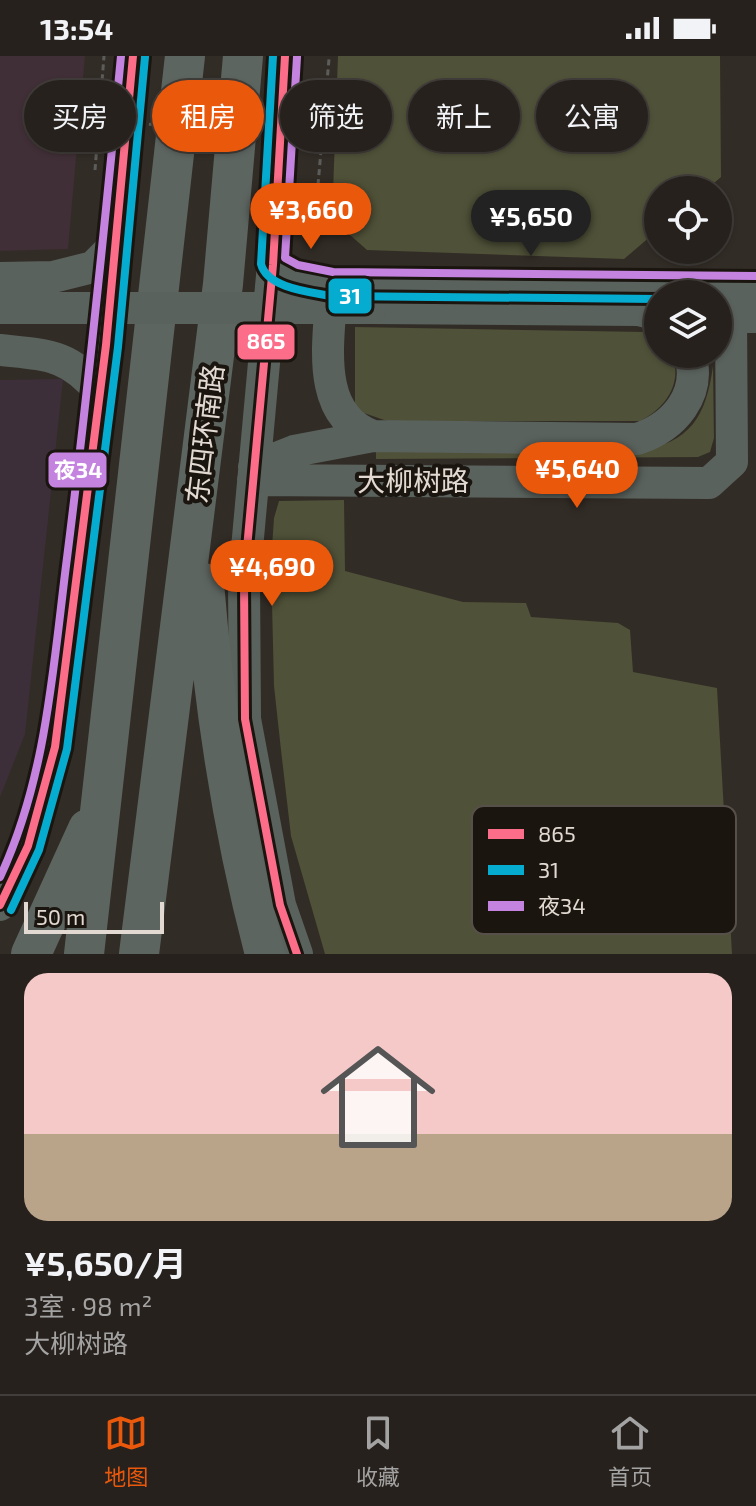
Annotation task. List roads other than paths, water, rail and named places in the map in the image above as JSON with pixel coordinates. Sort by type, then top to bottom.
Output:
[{"type":"highway","points":[[84,954],[185,56]]},
{"type":"highway","name":"东四环南路","points":[[139,954],[223,284],[243,56]]},
{"type":"highway","points":[[197,499],[209,653],[229,787],[265,954]]},
{"type":"highway","points":[[31,954],[101,800]]},
{"type":"street","points":[[0,905],[28,846],[55,747],[100,392],[133,56]]},
{"type":"street","points":[[285,56],[273,265],[244,581],[245,719],[280,905],[297,954]]},
{"type":"street","points":[[0,278],[53,277],[93,267],[116,244]]},
{"type":"street","name":"大柳树路","points":[[254,473],[709,483],[732,462],[743,303],[332,284],[294,276],[273,265]]},
{"type":"street","points":[[332,284],[329,376],[334,400],[340,414],[354,429],[373,436]]},
{"type":"street","points":[[0,308],[644,311]]},
{"type":"street","points":[[0,350],[51,355],[81,369],[100,392]]},
{"type":"street","points":[[254,473],[294,451],[373,436],[621,440],[652,434],[668,425],[681,410],[693,377],[692,368]]}]
